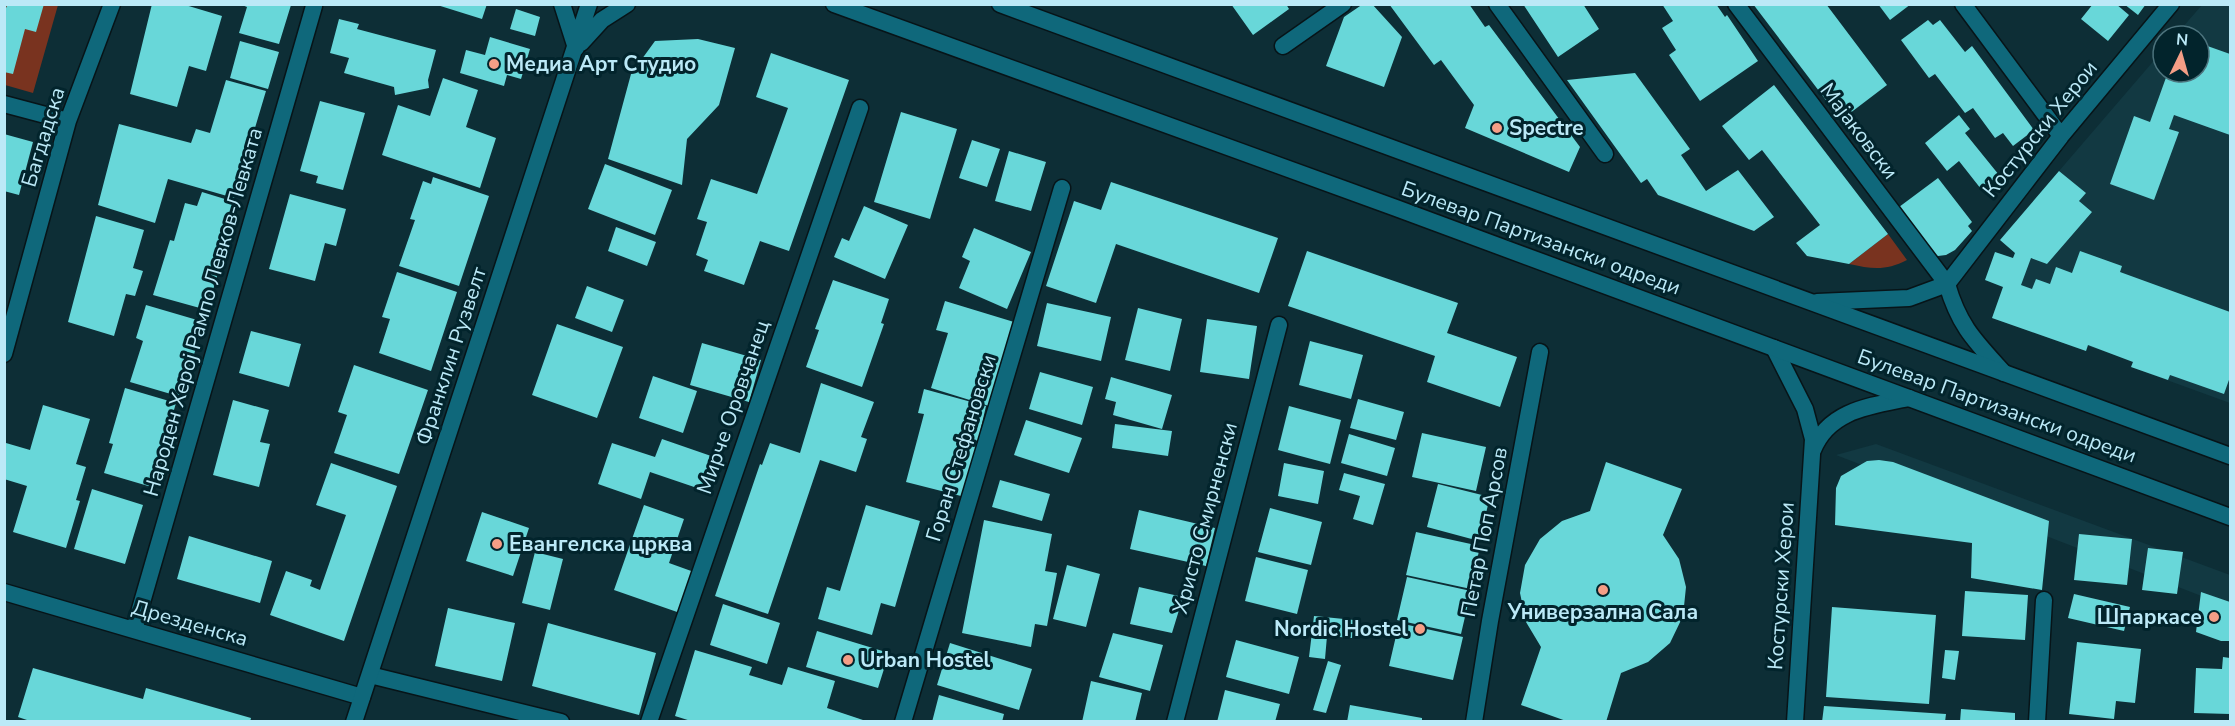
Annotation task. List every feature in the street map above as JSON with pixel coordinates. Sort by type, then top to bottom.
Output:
[{"type":"street","name":"Багдадска","points":[[4,354],[68,121],[112,4]]},
{"type":"street","points":[[562,4],[576,48],[602,20],[627,4]]},
{"type":"street","name":"Франклин Рузвелт","points":[[354,722],[589,4]]},
{"type":"street","name":"Булевар Партизански одреди","points":[[834,4],[2230,517]]},
{"type":"street","name":"Булевар Партизански одреди","points":[[1000,4],[2230,456]]},
{"type":"street","points":[[1283,46],[1343,4]]},
{"type":"street","points":[[1497,4],[1605,154]]},
{"type":"street","name":"Мајаковски","points":[[1736,4],[1947,284]]},
{"type":"street","points":[[1963,4],[2061,136]]},
{"type":"street","name":"Костурски Херои","points":[[1947,284],[2061,136],[2171,4]]},
{"type":"street","name":"Народен Херој Рампо Левков-Левката","points":[[134,630],[314,6]]},
{"type":"street","points":[[4,104],[68,121]]},
{"type":"street","name":"Мирче Оровчанец","points":[[649,722],[860,108]]},
{"type":"street","name":"Горан Стефановски","points":[[903,722],[1062,188]]},
{"type":"street","points":[[1814,302],[1909,298],[1947,284],[1957,315],[1965,329],[2004,372]]},
{"type":"street","name":"Христо Смирненски","points":[[1175,722],[1279,325]]},
{"type":"street","name":"Костурски Херои","points":[[1774,348],[1811,428],[1812,454],[1795,722]]},
{"type":"street","name":"Петар Поп Арсов","points":[[1474,722],[1490,621],[1540,352]]},
{"type":"street","name":"Костурски Херои","points":[[1812,454],[1823,430],[1838,417],[1909,398]]},
{"type":"street","name":"Дрезденска","points":[[4,592],[362,697]]},
{"type":"street","points":[[2037,722],[2044,600]]},
{"type":"street","points":[[370,675],[561,722]]},
{"type":"shaded area","points":[[4,5],[58,5],[33,93],[5,85]]},
{"type":"shaded area","points":[[2202,5],[2230,5],[2230,403],[2131,367],[2133,361],[2088,346],[2086,351],[1992,318],[2015,253],[2047,264],[2092,212],[2079,201],[2085,193],[2059,171],[2151,64],[2151,84],[2211,84],[2211,24],[2185,24]]},
{"type":"shaded area","points":[[1888,234],[1907,260],[1879,268],[1849,264]]},
{"type":"shaded area","points":[[1876,444],[2230,575],[2230,607],[1836,455]]},
{"type":"building","points":[[8,4],[44,4],[36,32],[25,29],[13,74],[4,72],[4,12]]},
{"type":"building","points":[[152,4],[182,4],[222,16],[206,71],[189,66],[177,107],[130,94]]},
{"type":"building","points":[[434,4],[487,4],[482,19]]},
{"type":"building","points":[[1231,4],[1286,4],[1289,9],[1253,35]]},
{"type":"building","points":[[1363,4],[1372,4],[1402,37],[1384,87],[1326,66],[1344,17]]},
{"type":"building","points":[[1389,4],[1469,4],[1485,27],[1489,25],[1580,147],[1569,172],[1465,128],[1474,105],[1441,60],[1434,65]]},
{"type":"building","points":[[1523,4],[1583,4],[1599,29],[1558,57]]},
{"type":"building","points":[[1662,4],[1716,4],[1725,17],[1727,15],[1758,61],[1700,101],[1669,55],[1676,50],[1662,28],[1673,21]]},
{"type":"building","points":[[1753,4],[1826,4],[1887,85],[1841,120]]},
{"type":"building","points":[[1878,4],[1911,4],[1890,20]]},
{"type":"building","points":[[2093,4],[2116,4],[2129,15],[2108,41],[2081,19]]},
{"type":"building","points":[[2124,4],[2146,4],[2138,15]]},
{"type":"building","points":[[242,5],[291,5],[279,44],[239,33],[247,7]]},
{"type":"building","points":[[516,9],[540,17],[535,36],[510,29]]},
{"type":"building","points":[[339,19],[359,24],[357,29],[436,50],[428,80],[429,88],[395,95],[394,87],[344,73],[349,58],[330,53]]},
{"type":"building","points":[[1928,20],[1933,25],[1940,20],[1965,52],[1972,46],[2034,130],[2013,146],[2003,133],[1995,138],[1973,108],[1965,113],[1935,74],[1929,78],[1901,40]]},
{"type":"building","name":"Медиа Арт Студио","points":[[490,37],[530,49],[521,79],[507,75],[504,86],[460,73],[466,50],[485,55]]},
{"type":"building","points":[[698,39],[735,48],[719,105],[687,139],[682,185],[608,159],[631,74],[655,41]]},
{"type":"building","points":[[240,41],[279,52],[268,89],[230,78]]},
{"type":"building","points":[[2211,47],[2230,54],[2230,135],[2174,115],[2169,129],[2179,132],[2154,200],[2110,184],[2134,116],[2150,122],[2164,84],[2211,84]]},
{"type":"building","points":[[771,53],[849,80],[789,251],[760,241],[744,285],[704,271],[708,260],[696,255],[707,222],[697,219],[711,179],[757,194],[788,108],[756,97]]},
{"type":"building","points":[[1635,73],[1690,149],[1681,155],[1706,191],[1738,170],[1774,217],[1754,231],[1658,195],[1647,179],[1641,183],[1567,80]]},
{"type":"building","points":[[443,78],[478,90],[466,127],[496,138],[480,188],[382,155],[398,105],[430,116]]},
{"type":"building","points":[[226,80],[266,91],[234,198],[168,179],[155,223],[98,205],[119,124],[191,143],[196,129],[210,133]]},
{"type":"building","points":[[1774,85],[1888,234],[1849,264],[1807,256],[1796,243],[1820,225],[1762,150],[1749,160],[1722,126]]},
{"type":"building","points":[[320,101],[365,113],[343,190],[316,183],[318,176],[300,171]]},
{"type":"building","points":[[901,112],[957,129],[930,219],[874,202]]},
{"type":"building","points":[[1959,115],[1970,129],[1965,133],[1999,175],[1981,189],[1959,161],[1947,171],[1925,143]]},
{"type":"building","points":[[4,134],[33,142],[19,195],[4,191]]},
{"type":"building","points":[[972,140],[1000,149],[987,187],[959,178]]},
{"type":"building","points":[[1009,151],[1046,162],[1031,211],[995,201]]},
{"type":"building","points":[[605,164],[672,190],[655,235],[588,209]]},
{"type":"building","points":[[2059,171],[2086,193],[2079,201],[2092,212],[2047,264],[2031,258],[2021,285],[2032,289],[2036,279],[2050,284],[2056,267],[2072,273],[2080,251],[2122,266],[2120,272],[2230,312],[2230,377],[2224,394],[2170,375],[2168,380],[2131,367],[2133,362],[2088,345],[2086,351],[1992,318],[2003,287],[1985,280],[1995,252],[2013,258],[2015,253],[2000,240]]},
{"type":"building","points":[[433,177],[489,196],[459,286],[399,266],[415,220],[410,219],[423,181],[431,184]]},
{"type":"building","points":[[1938,178],[1972,222],[1968,226],[1972,231],[1955,250],[1938,256],[1929,254],[1895,210]]},
{"type":"building","points":[[1111,182],[1278,238],[1259,293],[1116,244],[1096,303],[1046,286],[1074,201],[1101,210]]},
{"type":"building","points":[[202,192],[238,203],[232,222],[227,220],[217,254],[223,256],[207,310],[153,295],[170,240],[174,241],[185,203],[197,206]]},
{"type":"building","points":[[290,194],[346,209],[336,246],[325,243],[315,281],[269,269]]},
{"type":"building","points":[[864,206],[908,225],[885,279],[834,257],[842,238],[849,241]]},
{"type":"building","points":[[96,216],[144,230],[133,268],[143,271],[135,296],[126,294],[114,336],[68,322]]},
{"type":"building","points":[[616,227],[656,242],[647,266],[608,251]]},
{"type":"building","points":[[974,228],[1031,252],[1007,309],[959,288],[970,261],[962,257]]},
{"type":"building","points":[[1307,251],[1458,303],[1447,333],[1517,357],[1500,407],[1427,382],[1435,356],[1288,306]]},
{"type":"building","points":[[397,272],[457,292],[431,371],[379,353],[390,319],[382,317]]},
{"type":"building","points":[[833,280],[889,299],[881,323],[884,324],[862,387],[806,367],[819,330],[815,329]]},
{"type":"building","points":[[587,286],[624,300],[612,332],[575,318]]},
{"type":"building","points":[[945,301],[1014,322],[989,406],[931,388],[948,333],[936,330]]},
{"type":"building","points":[[1047,303],[1111,317],[1101,361],[1037,346]]},
{"type":"building","points":[[146,305],[204,322],[181,397],[130,382],[143,341],[136,338]]},
{"type":"building","points":[[1138,308],[1182,319],[1170,371],[1125,360]]},
{"type":"building","points":[[1207,319],[1257,326],[1249,379],[1200,372]]},
{"type":"building","points":[[557,324],[623,347],[597,418],[532,395]]},
{"type":"building","points":[[251,331],[301,344],[289,387],[239,373]]},
{"type":"building","points":[[1310,341],[1363,355],[1351,399],[1299,385]]},
{"type":"building","points":[[702,343],[761,360],[749,402],[690,385]]},
{"type":"building","points":[[354,365],[428,390],[399,474],[334,453],[347,415],[338,412]]},
{"type":"building","points":[[1040,372],[1093,387],[1082,425],[1029,409]]},
{"type":"building","points":[[653,376],[697,391],[683,433],[639,418]]},
{"type":"building","points":[[1111,377],[1172,395],[1162,429],[1113,415],[1116,402],[1105,399]]},
{"type":"building","points":[[821,383],[874,402],[861,437],[867,439],[856,472],[820,460],[768,614],[715,596],[760,464],[762,465],[770,443],[800,453]]},
{"type":"building","points":[[125,388],[176,403],[160,458],[163,459],[155,488],[104,473],[113,444],[109,443]]},
{"type":"building","points":[[924,389],[986,406],[965,497],[906,482],[924,414],[918,413]]},
{"type":"building","points":[[1358,399],[1404,412],[1396,440],[1350,428]]},
{"type":"building","points":[[233,400],[269,410],[260,442],[270,444],[259,487],[213,475]]},
{"type":"building","points":[[43,405],[90,419],[76,464],[86,467],[76,500],[80,501],[66,548],[13,532],[27,486],[4,479],[6,443],[30,450]]},
{"type":"building","points":[[1289,406],[1341,420],[1330,464],[1278,450]]},
{"type":"building","points":[[1026,420],[1082,438],[1069,473],[1014,455]]},
{"type":"building","points":[[1115,424],[1172,431],[1168,456],[1112,448]]},
{"type":"building","points":[[1422,433],[1486,447],[1476,491],[1412,477]]},
{"type":"building","points":[[1349,434],[1395,448],[1387,476],[1341,463]]},
{"type":"building","points":[[662,439],[714,457],[703,490],[650,472],[641,499],[598,484],[612,443],[655,457]]},
{"type":"building","points":[[1867,461],[1893,462],[2049,521],[2042,590],[1971,578],[1972,543],[1835,525],[1836,488],[1841,476]]},
{"type":"building","name":"Универзална Сала","points":[[1606,462],[1682,489],[1663,535],[1679,559],[1686,587],[1683,616],[1670,643],[1648,662],[1621,673],[1606,722],[1569,722],[1521,705],[1541,647],[1526,622],[1520,593],[1525,565],[1540,539],[1562,521],[1590,511]]},
{"type":"building","points":[[331,463],[397,486],[344,641],[270,615],[286,571],[312,580],[310,586],[320,590],[346,515],[316,505]]},
{"type":"building","points":[[1284,463],[1324,471],[1318,504],[1278,496]]},
{"type":"building","points":[[1344,473],[1385,484],[1373,525],[1353,519],[1360,496],[1339,490]]},
{"type":"building","points":[[1000,480],[1050,494],[1042,521],[992,507]]},
{"type":"building","points":[[1438,484],[1490,497],[1479,541],[1427,527]]},
{"type":"building","points":[[92,489],[143,505],[125,564],[74,549]]},
{"type":"building","points":[[644,505],[684,519],[669,563],[694,572],[680,613],[614,590]]},
{"type":"building","points":[[866,505],[920,521],[895,607],[881,603],[872,635],[818,619],[827,587],[840,591]]},
{"type":"building","points":[[1270,508],[1322,522],[1311,565],[1258,552]]},
{"type":"building","points":[[1139,510],[1215,528],[1206,566],[1130,549]]},
{"type":"building","name":"Евангелска црква","points":[[482,512],[529,528],[513,576],[466,561]]},
{"type":"building","points":[[984,520],[1052,534],[1045,571],[1057,573],[1047,626],[1035,624],[1031,647],[962,633]]},
{"type":"building","points":[[1416,532],[1480,546],[1471,589],[1406,575]]},
{"type":"building","points":[[2079,534],[2132,539],[2127,585],[2074,580]]},
{"type":"building","points":[[189,536],[272,561],[260,603],[177,579]]},
{"type":"building","points":[[2148,548],[2183,552],[2177,594],[2142,590]]},
{"type":"building","points":[[535,552],[563,559],[550,610],[522,603]]},
{"type":"building","points":[[1256,557],[1308,570],[1297,614],[1245,601]]},
{"type":"building","points":[[1067,565],[1100,574],[1086,627],[1053,619]]},
{"type":"building","points":[[1407,577],[1471,591],[1461,634],[1397,620]]},
{"type":"building","points":[[1139,587],[1183,597],[1172,633],[1130,624]]},
{"type":"building","points":[[1965,591],[2028,595],[2025,640],[1962,636]]},
{"type":"building","name":"Шпаркасе","points":[[2201,592],[2230,602],[2230,641],[2221,641],[2196,632]]},
{"type":"building","points":[[2074,594],[2130,607],[2124,631],[2068,618]]},
{"type":"building","points":[[723,604],[780,623],[767,664],[710,645]]},
{"type":"building","points":[[1832,607],[1936,615],[1929,704],[1826,697]]},
{"type":"building","points":[[448,608],[515,623],[502,681],[435,666]]},
{"type":"building","points":[[1314,616],[1354,620],[1352,638],[1327,636],[1325,659],[1309,657]]},
{"type":"building","points":[[548,623],[656,653],[639,715],[532,686]]},
{"type":"building","points":[[1399,623],[1463,637],[1453,680],[1389,666]]},
{"type":"building","name":"Urban Hostel","points":[[817,631],[889,653],[878,688],[806,667]]},
{"type":"building","points":[[1113,633],[1163,645],[1150,691],[1099,677]]},
{"type":"building","points":[[1236,640],[1299,657],[1289,694],[1226,677]]},
{"type":"building","points":[[2077,642],[2141,649],[2135,703],[2116,701],[2114,719],[2069,714]]},
{"type":"building","points":[[950,643],[1032,669],[1019,710],[937,685]]},
{"type":"building","points":[[695,650],[752,667],[749,675],[782,685],[788,667],[835,681],[827,708],[869,722],[694,722],[675,716]]},
{"type":"building","points":[[1945,650],[1959,651],[1955,680],[1942,678]]},
{"type":"building","points":[[2223,657],[2230,658],[2230,714],[2194,713],[2196,668],[2222,669]]},
{"type":"building","points":[[1328,661],[1341,665],[1326,713],[1313,710]]},
{"type":"building","points":[[33,668],[143,699],[146,688],[251,718],[250,722],[33,722],[18,717]]},
{"type":"building","points":[[1091,681],[1142,693],[1135,722],[1082,722]]},
{"type":"building","points":[[1225,690],[1280,704],[1275,722],[1217,722]]},
{"type":"building","points":[[939,695],[1004,714],[1002,722],[932,722]]},
{"type":"building","points":[[1350,705],[1422,718],[1422,722],[1347,722]]},
{"type":"building","points":[[1824,706],[1946,714],[1945,722],[1822,722]]},
{"type":"building","points":[[1961,709],[2015,713],[2015,722],[1960,722]]},
{"type":"place","name":"Медиа Арт Студио","points":[[494,64]]},
{"type":"place","name":"Spectre","points":[[1497,128]]},
{"type":"place","name":"Евангелска црква","points":[[497,544]]},
{"type":"place","name":"Универзална Сала","points":[[1603,590]]},
{"type":"place","name":"Шпаркасе","points":[[2214,617]]},
{"type":"place","name":"Nordic Hostel","points":[[1420,629]]},
{"type":"place","name":"Urban Hostel","points":[[848,660]]}]
